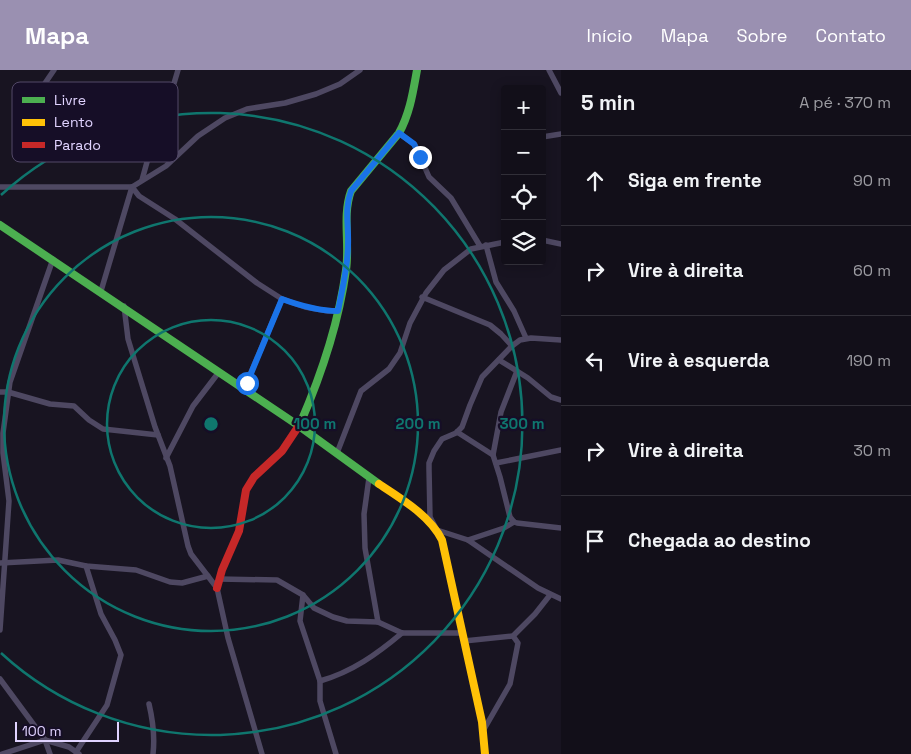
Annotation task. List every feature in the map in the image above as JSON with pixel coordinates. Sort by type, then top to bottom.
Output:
[{"type":"street","points":[[46,82],[54,70]]},
{"type":"street","points":[[174,82],[178,70]]},
{"type":"street","points":[[178,155],[198,136],[225,118],[247,109],[285,103],[316,94],[340,84],[360,70]]},
{"type":"street","points":[[217,588],[239,531],[244,497],[250,482],[282,451],[299,426],[314,391],[338,311],[346,271],[348,246],[347,202],[351,191],[399,133],[409,111],[417,70]]},
{"type":"street","points":[[549,70],[561,93]]},
{"type":"street","points":[[399,133],[414,144],[429,177],[451,198],[483,245],[496,282],[514,311],[526,338]]},
{"type":"street","points":[[546,136],[561,134]]},
{"type":"street","points":[[142,180],[147,162]]},
{"type":"street","points":[[0,187],[132,187],[170,162]]},
{"type":"street","points":[[101,291],[132,187]]},
{"type":"street","points":[[132,187],[139,196],[175,219],[257,283],[282,299],[305,307],[338,311]]},
{"type":"street","points":[[0,225],[124,306],[337,452],[369,478],[405,501],[437,530],[468,540],[550,595],[560,597]]},
{"type":"street","points":[[546,241],[561,244]]},
{"type":"street","points":[[337,452],[361,391],[389,369],[400,353],[410,323],[422,297],[444,270],[457,258],[471,249],[501,243]]},
{"type":"street","points":[[0,630],[2,562],[9,501],[1,453],[8,392],[12,375],[53,259]]},
{"type":"street","points":[[422,297],[490,326],[512,346]]},
{"type":"street","points":[[244,389],[282,299]]},
{"type":"street","points":[[124,306],[128,340],[172,477],[188,546],[191,554],[217,588],[228,638],[262,754]]},
{"type":"street","points":[[486,754],[483,731],[445,550],[430,516],[429,463],[442,439],[449,437],[462,427],[482,377],[512,346],[526,338],[561,340]]},
{"type":"street","points":[[499,360],[551,397],[561,400]]},
{"type":"street","points":[[493,455],[502,412],[517,371]]},
{"type":"street","points":[[166,458],[193,406],[219,372]]},
{"type":"street","points":[[0,392],[8,392],[50,404],[74,406],[89,420],[103,429],[158,435]]},
{"type":"street","points":[[457,432],[493,455],[510,517],[514,522]]},
{"type":"street","points":[[496,462],[561,450]]},
{"type":"street","points":[[369,478],[364,514],[365,548],[378,622]]},
{"type":"street","points":[[468,540],[504,528],[514,522],[561,528]]},
{"type":"street","points":[[2,562],[58,560],[86,566],[136,570],[170,582],[182,583],[208,576]]},
{"type":"street","points":[[2,754],[45,740],[68,747],[78,753],[107,705],[121,655],[116,640],[101,614],[86,566]]},
{"type":"street","points":[[219,579],[277,580],[304,596],[314,608],[333,617],[347,621],[378,622],[402,633],[463,637],[513,636],[535,614],[550,595]]},
{"type":"street","points":[[304,596],[300,622],[320,681],[320,701],[336,754]]},
{"type":"street","points":[[320,681],[358,666],[402,633]]},
{"type":"street","points":[[483,731],[510,684],[518,644],[513,636]]},
{"type":"street","points":[[0,678],[45,740],[50,754]]},
{"type":"street","points":[[149,704],[153,722],[153,754]]},
{"type":"traffic: fast","points":[[300,424],[315,388],[339,309],[346,270],[347,210],[351,191],[399,133],[408,110],[417,70]]},
{"type":"traffic: fast","points":[[0,225],[299,426],[379,484]]},
{"type":"traffic: slow","points":[[379,484],[423,516],[437,531],[442,540],[482,722],[485,754]]},
{"type":"traffic: jam","points":[[217,588],[222,570],[239,531],[246,490],[254,477],[282,451],[300,424]]},
{"type":"route","points":[[247,383],[282,299],[305,307],[338,311],[346,271],[348,246],[346,213],[351,191],[399,133],[414,144],[420,157]]}]
